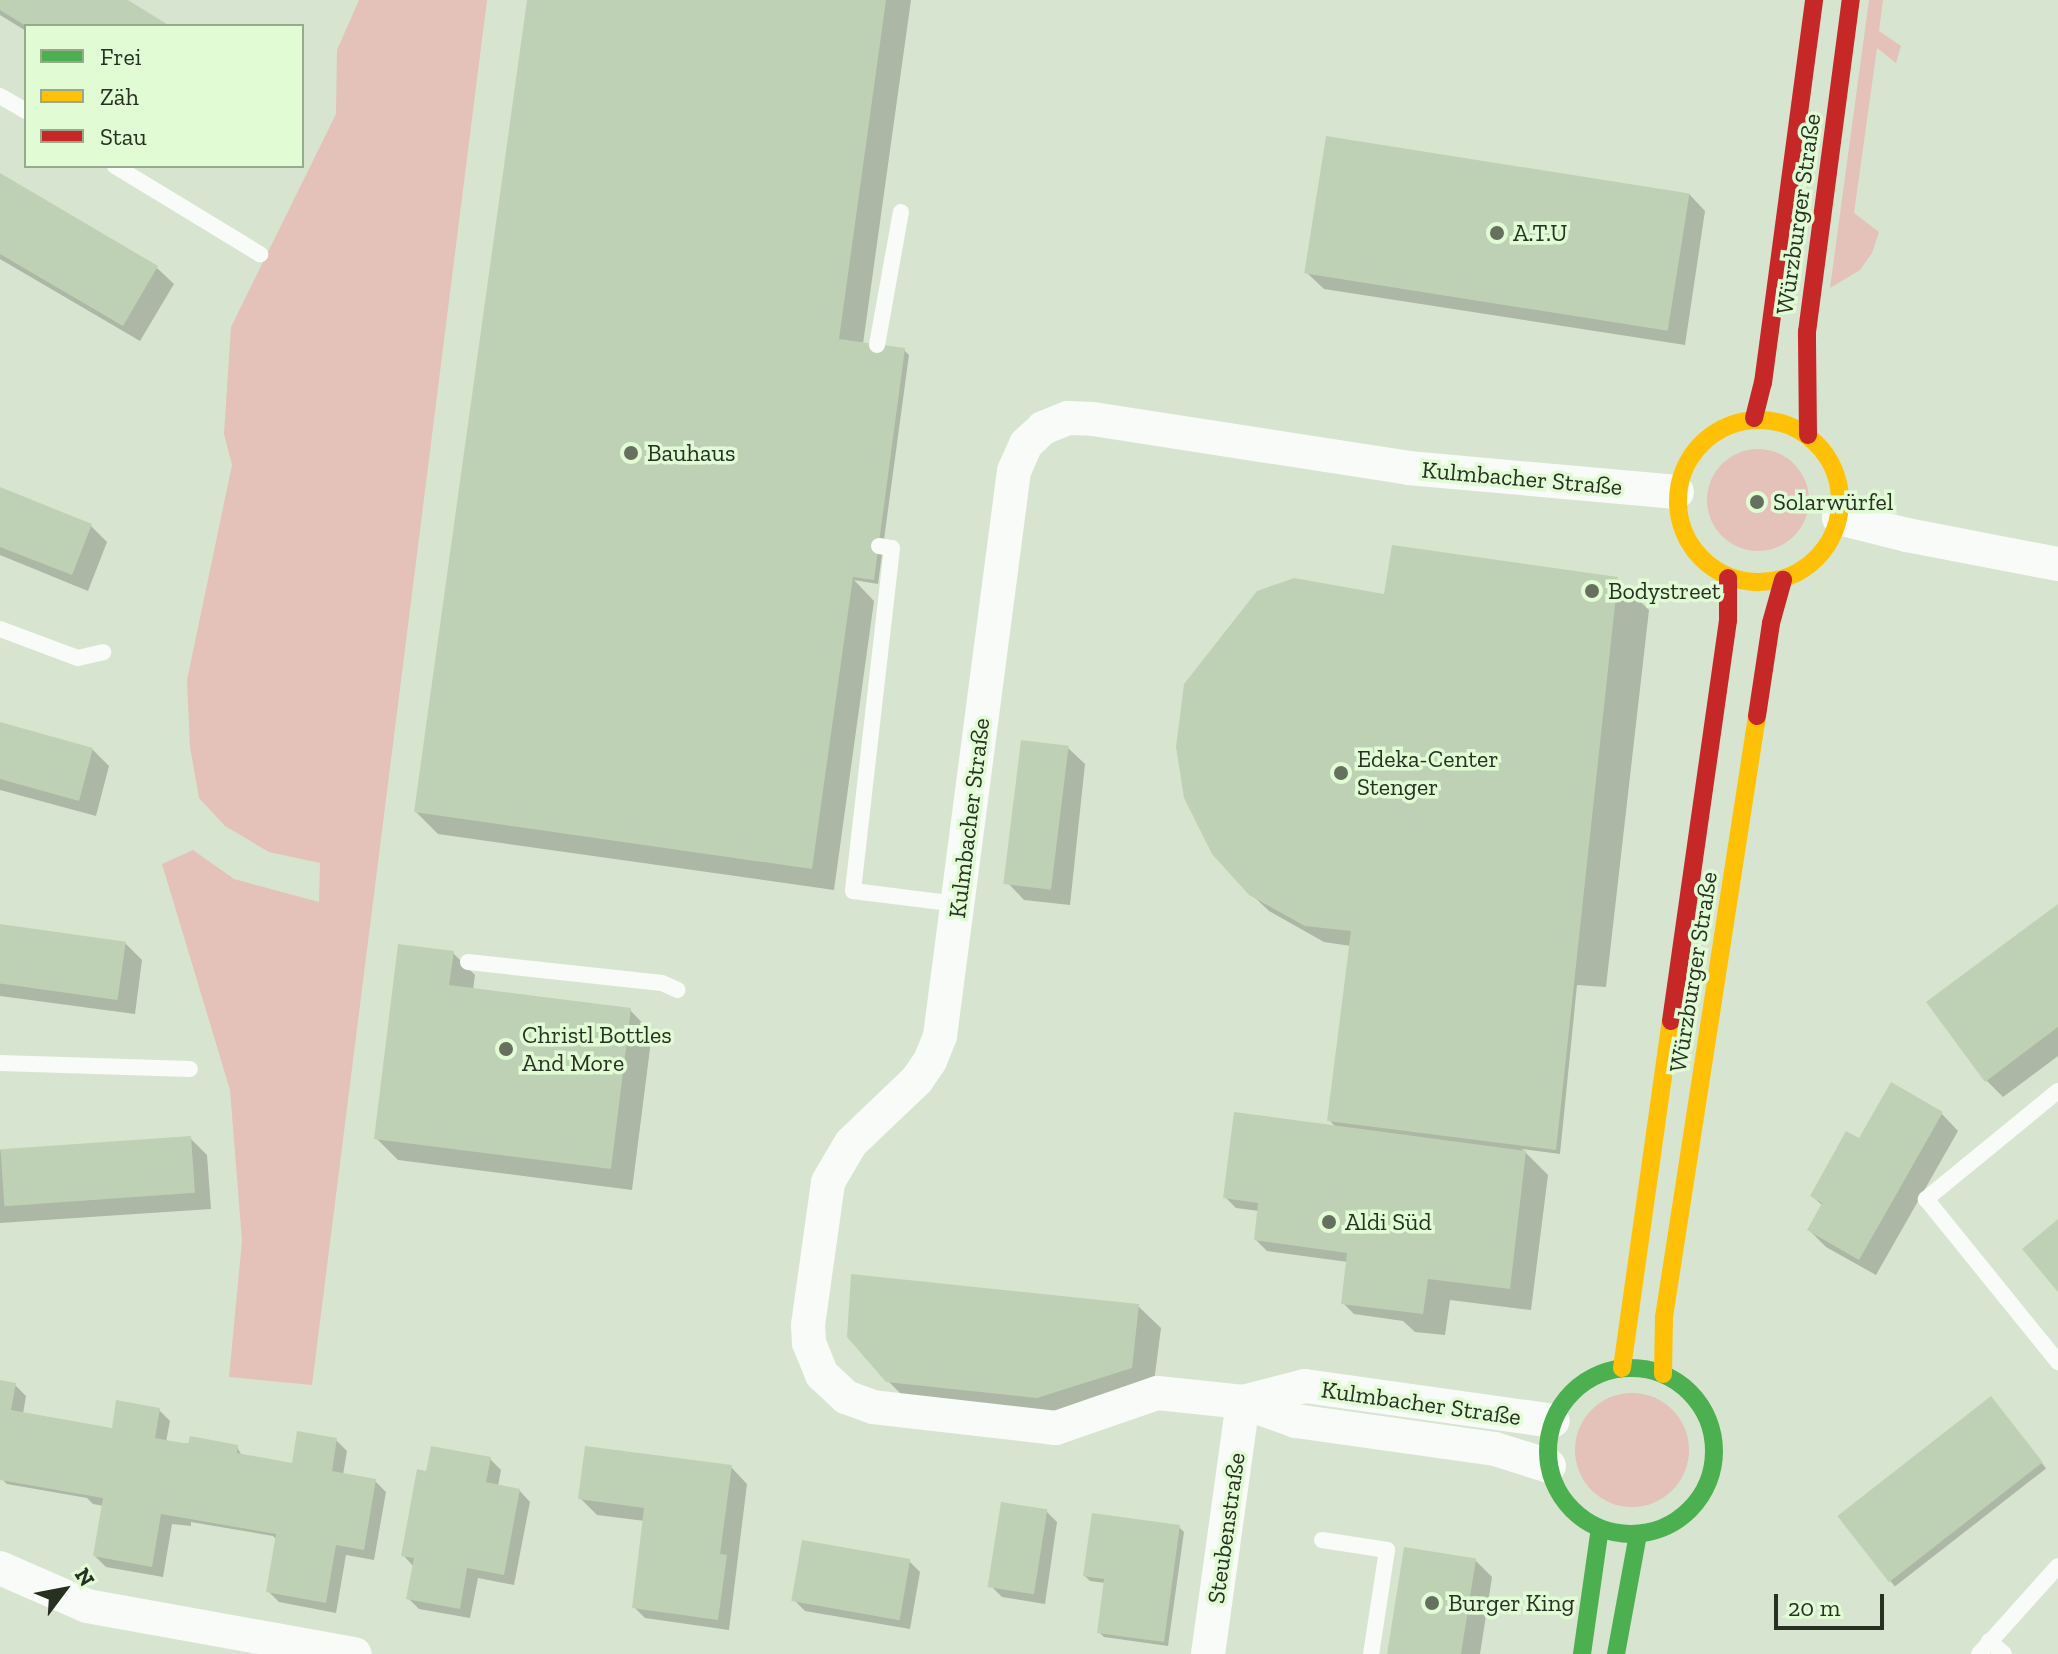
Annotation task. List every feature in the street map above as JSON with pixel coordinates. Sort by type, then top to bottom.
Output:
[{"type":"main road","name":"Würzburger Straße","points":[[1754,418],[1763,383],[1814,0]]},
{"type":"main road","name":"Würzburger Straße","points":[[1808,435],[1807,332],[1851,0]]},
{"type":"main road","points":[[1754,418],[1783,422],[1808,435],[1829,458],[1840,487],[1839,518],[1830,543],[1812,564],[1783,580],[1755,583],[1728,578],[1706,564],[1689,545],[1679,519],[1677,492],[1685,464],[1702,441],[1727,425],[1754,418]]},
{"type":"main road","name":"Würzburger Straße","points":[[1622,1368],[1728,620],[1728,578]]},
{"type":"main road","name":"Würzburger Straße","points":[[1663,1374],[1664,1317],[1771,623],[1783,580]]},
{"type":"main road","points":[[1622,1368],[1663,1374],[1681,1385],[1699,1403],[1710,1426],[1712,1464],[1699,1499],[1681,1517],[1659,1529],[1638,1534],[1600,1528],[1567,1503],[1549,1466],[1548,1443],[1553,1421],[1564,1401],[1580,1385],[1600,1374],[1622,1368]]},
{"type":"main road","points":[[1582,1654],[1600,1528]]},
{"type":"main road","points":[[1616,1654],[1638,1534]]},
{"type":"street","name":"Kulmbacher Straße","points":[[1549,1466],[1495,1449],[1296,1421],[1243,1402],[1157,1393],[1056,1428],[873,1407],[846,1397],[822,1375],[809,1343],[808,1325],[828,1182],[851,1143],[917,1080],[930,1061],[940,1036],[1014,471],[1026,444],[1043,428],[1068,418],[1093,419],[1408,468],[1677,492]]},
{"type":"street","points":[[1839,518],[1907,535],[2058,564]]},
{"type":"street","name":"Kulmbacher Straße","points":[[1243,1402],[1305,1386],[1553,1421]]},
{"type":"street","name":"Steubenstraße","points":[[1208,1654],[1243,1402]]},
{"type":"street","points":[[0,1568],[87,1606],[355,1654]]},
{"type":"lane","points":[[0,96],[24,110]]},
{"type":"lane","points":[[118,168],[260,254]]},
{"type":"lane","points":[[877,345],[901,212]]},
{"type":"lane","points":[[879,546],[892,548],[853,891],[958,904]]},
{"type":"lane","points":[[0,629],[78,658],[103,652]]},
{"type":"lane","points":[[468,962],[662,983],[678,990]]},
{"type":"lane","points":[[0,1063],[190,1069]]},
{"type":"lane","points":[[2058,1091],[1926,1199],[2058,1362]]},
{"type":"lane","points":[[1322,1540],[1387,1550],[1371,1654]]},
{"type":"lane","points":[[2004,1654],[1984,1648],[2058,1566]]},
{"type":"shaded area","points":[[359,0],[487,0],[312,1385],[229,1377],[242,1241],[230,1090],[162,864],[193,850],[234,879],[319,902],[320,863],[269,852],[225,826],[199,798],[190,747],[187,680],[232,465],[224,434],[231,327],[336,114],[337,50]]},
{"type":"shaded area","points":[[1869,0],[1883,0],[1879,31],[1901,46],[1896,63],[1877,48],[1854,213],[1879,232],[1872,253],[1860,270],[1830,288]]},
{"type":"shaded area","points":[[1758,449],[1777,453],[1794,464],[1805,481],[1809,500],[1805,519],[1794,536],[1777,547],[1758,551],[1739,547],[1722,536],[1711,519],[1707,500],[1711,481],[1722,464],[1739,453]]},
{"type":"shaded area","points":[[1632,1393],[1654,1397],[1673,1409],[1685,1428],[1689,1450],[1685,1472],[1673,1491],[1654,1503],[1632,1507],[1610,1503],[1591,1491],[1579,1472],[1575,1450],[1579,1428],[1591,1409],[1610,1397]]},
{"type":"building","points":[[0,0],[128,0],[167,24],[24,25],[0,10]]},
{"type":"building","name":"Bauhaus","points":[[527,0],[886,0],[839,339],[905,348],[874,580],[853,577],[812,869],[414,812]]},
{"type":"building","name":"A.T.U","points":[[1326,136],[1689,194],[1668,331],[1304,273]]},
{"type":"building","points":[[0,173],[158,266],[123,326],[0,254]]},
{"type":"building","points":[[0,487],[92,524],[72,575],[0,547]]},
{"type":"building","points":[[1392,545],[1618,577],[1556,1150],[1327,1121],[1351,931],[1305,926],[1249,895],[1212,854],[1184,798],[1176,747],[1184,684],[1257,591],[1294,578],[1384,594]]},
{"type":"building","points":[[0,722],[93,748],[79,801],[0,779]]},
{"type":"building","points":[[1021,740],[1069,746],[1051,890],[1003,884]]},
{"type":"building","points":[[2058,904],[2058,1027],[1985,1082],[1926,1002]]},
{"type":"building","points":[[0,924],[126,942],[118,1000],[0,984]]},
{"type":"building","name":"Christl Bottles And More","points":[[398,944],[454,951],[449,985],[631,1008],[611,1169],[374,1139]]},
{"type":"building","points":[[1891,1082],[1943,1112],[1859,1260],[1807,1230],[1822,1203],[1810,1196],[1846,1131],[1859,1138]]},
{"type":"building","points":[[1234,1112],[1526,1151],[1510,1289],[1428,1279],[1423,1314],[1341,1304],[1347,1253],[1254,1240],[1258,1203],[1223,1198]]},
{"type":"building","points":[[191,1136],[195,1193],[4,1206],[0,1149]]},
{"type":"building","points":[[2058,1219],[2058,1292],[2022,1249]]},
{"type":"building","points":[[851,1274],[1139,1304],[1132,1368],[1037,1398],[886,1382],[847,1337]]},
{"type":"building","points":[[0,1380],[16,1383],[11,1410],[112,1428],[116,1400],[160,1408],[155,1438],[188,1444],[190,1436],[238,1445],[237,1453],[292,1463],[297,1431],[337,1438],[332,1471],[376,1479],[364,1550],[336,1545],[326,1603],[266,1592],[276,1534],[161,1514],[152,1567],[93,1556],[103,1498],[0,1480]]},
{"type":"building","points":[[1991,1396],[2043,1462],[1889,1582],[1837,1516]]},
{"type":"building","points":[[431,1446],[491,1457],[486,1482],[520,1489],[504,1575],[467,1568],[460,1609],[406,1599],[414,1558],[401,1556],[417,1469],[426,1471]]},
{"type":"building","points":[[585,1446],[732,1465],[720,1554],[727,1555],[718,1620],[632,1608],[644,1508],[578,1499]]},
{"type":"building","points":[[1001,1502],[1047,1509],[1034,1594],[988,1587]]},
{"type":"building","points":[[1092,1513],[1180,1525],[1164,1642],[1097,1633],[1104,1579],[1083,1576]]},
{"type":"building","points":[[802,1540],[910,1559],[900,1620],[791,1601]]},
{"type":"building","name":"Burger King","points":[[1404,1547],[1476,1558],[1461,1654],[1387,1654]]},
{"type":"traffic: fast","points":[[1631,1368],[1663,1375],[1689,1393],[1707,1419],[1714,1451],[1707,1483],[1689,1509],[1663,1527],[1631,1534],[1599,1527],[1573,1509],[1555,1483],[1548,1451],[1555,1419],[1573,1393],[1599,1375],[1631,1368]]},
{"type":"traffic: fast","points":[[1582,1654],[1600,1528]]},
{"type":"traffic: fast","points":[[1616,1654],[1638,1534]]},
{"type":"traffic: slow","points":[[1759,420],[1790,426],[1817,443],[1834,470],[1840,501],[1834,532],[1817,559],[1790,576],[1759,582],[1728,576],[1701,559],[1684,532],[1678,501],[1684,470],[1701,443],[1728,426],[1759,420]]},
{"type":"traffic: slow","points":[[1663,1374],[1664,1317],[1757,716]]},
{"type":"traffic: slow","points":[[1622,1368],[1671,1021]]},
{"type":"traffic: jam","points":[[1754,418],[1763,383],[1814,0]]},
{"type":"traffic: jam","points":[[1808,435],[1807,332],[1851,0]]},
{"type":"traffic: jam","points":[[1671,1021],[1728,620],[1728,578]]},
{"type":"traffic: jam","points":[[1757,716],[1771,623],[1783,580]]},
{"type":"place","name":"A.T.U","points":[[1497,233]]},
{"type":"place","name":"Bauhaus","points":[[631,453]]},
{"type":"place","name":"Solarwürfel","points":[[1757,502]]},
{"type":"place","name":"Bodystreet","points":[[1592,591]]},
{"type":"place","name":"Edeka-Center Stenger","points":[[1341,773]]},
{"type":"place","name":"Christl Bottles And More","points":[[506,1049]]},
{"type":"place","name":"Aldi Süd","points":[[1329,1222]]},
{"type":"place","name":"Burger King","points":[[1432,1603]]}]
